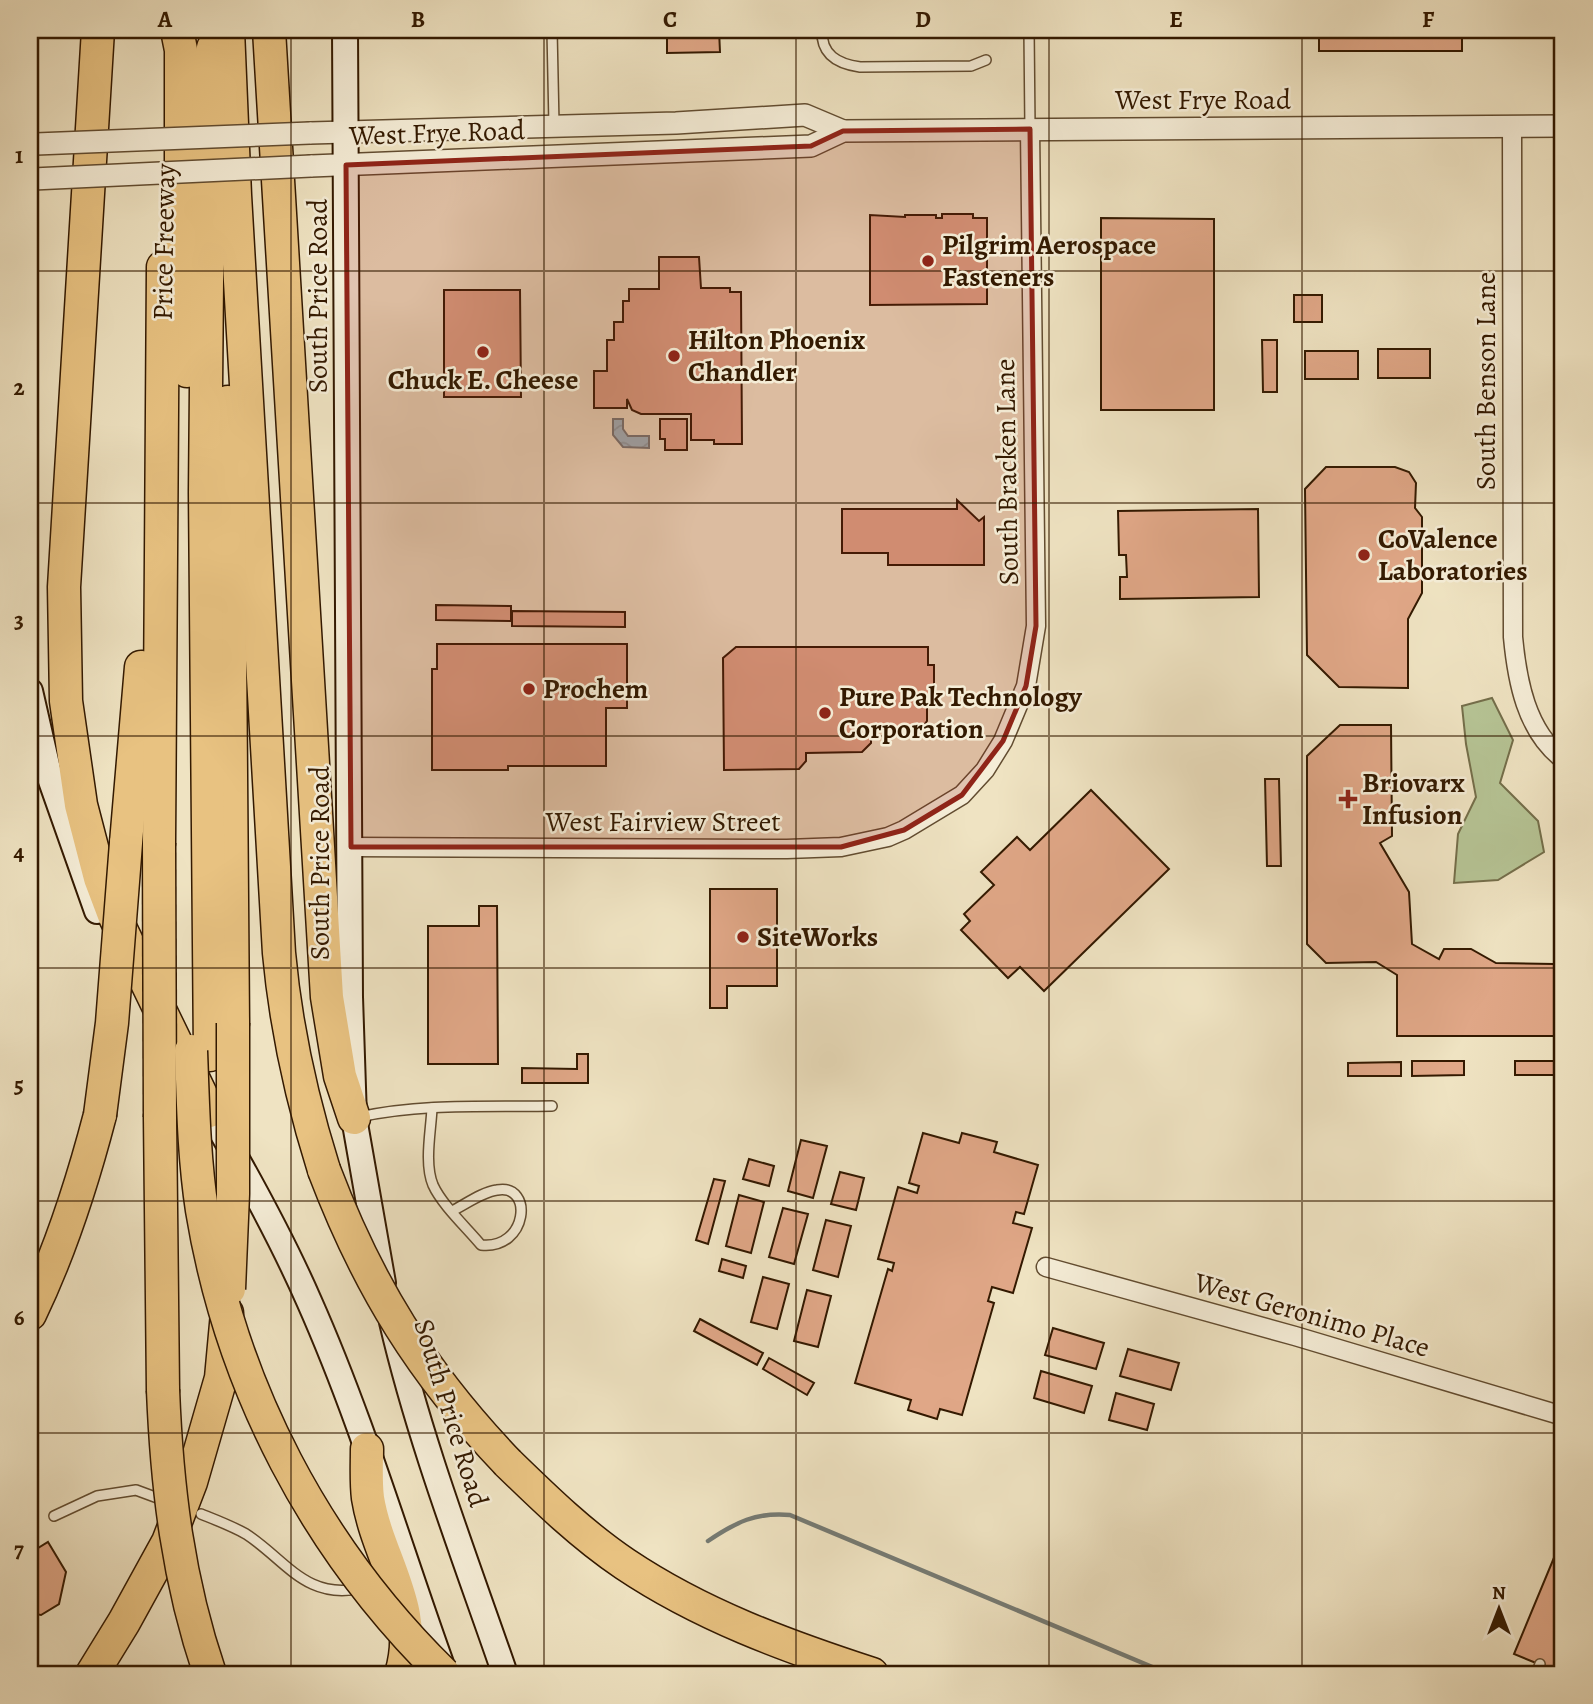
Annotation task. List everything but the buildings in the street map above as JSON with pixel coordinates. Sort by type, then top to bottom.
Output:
[{"type":"highway","points":[[98,30],[64,587],[66,701],[82,805],[100,878],[114,915],[209,1111]]},
{"type":"highway","name":"Price Freeway","points":[[161,453],[167,30]]},
{"type":"highway","points":[[177,30],[181,50],[181,231],[187,374],[200,1053],[218,1209],[240,1309],[292,1442],[320,1493],[380,1580],[466,1674]]},
{"type":"highway","points":[[216,30],[209,72],[197,1174],[210,1254],[233,1336],[278,1450],[307,1502],[347,1563],[408,1637],[445,1674]]},
{"type":"highway","points":[[92,1674],[162,1553],[191,1482],[220,1378],[228,1304],[233,1194],[233,1023],[227,341],[220,88],[223,30]]},
{"type":"highway","points":[[228,30],[279,953],[291,1048],[301,1096],[324,1170],[346,1227],[382,1300],[436,1381],[508,1463],[581,1529],[624,1563],[715,1615],[768,1638],[872,1674]]},
{"type":"highway","points":[[269,30],[327,997],[340,1076],[354,1118]]},
{"type":"highway","points":[[30,1314],[65,1230],[100,1115],[112,1023],[161,453]]},
{"type":"highway","points":[[161,453],[159,844],[163,1390],[172,1516],[190,1609],[210,1674]]},
{"type":"highway","points":[[367,1449],[368,1497],[385,1583],[405,1609],[408,1633],[401,1674]]},
{"type":"main road","name":"South Price Road","points":[[345,30],[350,997],[354,1118],[377,1255],[404,1372],[434,1470],[505,1674]]},
{"type":"main road","points":[[30,691],[50,778],[83,878],[105,931],[209,1111],[295,1269],[367,1449],[445,1674]]},
{"type":"street","name":"West Frye Road","points":[[33,144],[676,123],[805,115],[843,131],[1563,126]]},
{"type":"street","name":"South Benson Lane","points":[[1512,126],[1513,637],[1517,680],[1531,718],[1559,756]]},
{"type":"street","points":[[554,127],[555,156]]},
{"type":"street","name":"South Bracken Lane","points":[[962,795],[985,770],[1003,741],[1026,686],[1035,626],[1030,129]]},
{"type":"street","name":"West Frye Road","points":[[31,179],[811,146],[843,131]]},
{"type":"street","name":"West Fairview Street","points":[[351,847],[841,847],[888,837],[962,795]]},
{"type":"street","name":"West Geronimo Place","points":[[1046,1267],[1294,1336],[1563,1416]]},
{"type":"lane","points":[[552,30],[554,127]]},
{"type":"lane","points":[[822,30],[827,51],[843,64],[860,67],[971,66],[986,60]]},
{"type":"lane","points":[[1029,30],[1030,129]]},
{"type":"lane","points":[[354,1118],[386,1111],[432,1108],[552,1106]]},
{"type":"lane","points":[[432,1108],[429,1161],[433,1184],[452,1211],[481,1245],[492,1246],[505,1242],[521,1219],[521,1205],[517,1196],[508,1190],[496,1190],[452,1211]]},
{"type":"lane","points":[[54,1516],[97,1496],[136,1490],[163,1500]]},
{"type":"lane","points":[[201,1514],[246,1534],[288,1570],[317,1588],[347,1592],[385,1583]]},
{"type":"lane","points":[[1536,1674],[1540,1664]]},
{"type":"highlighted area","points":[[1030,129],[1036,626],[1026,686],[1003,741],[962,795],[904,830],[841,847],[351,847],[346,165],[811,146],[843,131]]},
{"type":"green space","points":[[1492,698],[1513,740],[1500,783],[1538,821],[1544,852],[1498,880],[1454,883],[1458,834],[1476,797],[1462,706]]},
{"type":"water","points":[[613,419],[623,419],[623,429],[628,436],[649,436],[649,448],[623,447],[613,435]]},
{"type":"waterway","points":[[708,1541],[728,1528],[756,1517],[790,1515],[1169,1674]]},
{"type":"place","name":"Pilgrim Aerospace Fasteners","points":[[928,261]]},
{"type":"place","name":"Chuck E. Cheese","points":[[483,352]]},
{"type":"place","name":"Hilton Phoenix Chandler","points":[[674,356]]},
{"type":"place","name":"CoValence Laboratories","points":[[1364,555]]},
{"type":"place","name":"Prochem","points":[[529,689]]},
{"type":"place","name":"Pure Pak Technology Corporation","points":[[825,713]]},
{"type":"place","name":"Briovarx Infusion","points":[[1348,799]]},
{"type":"place","name":"SiteWorks","points":[[743,937]]}]
